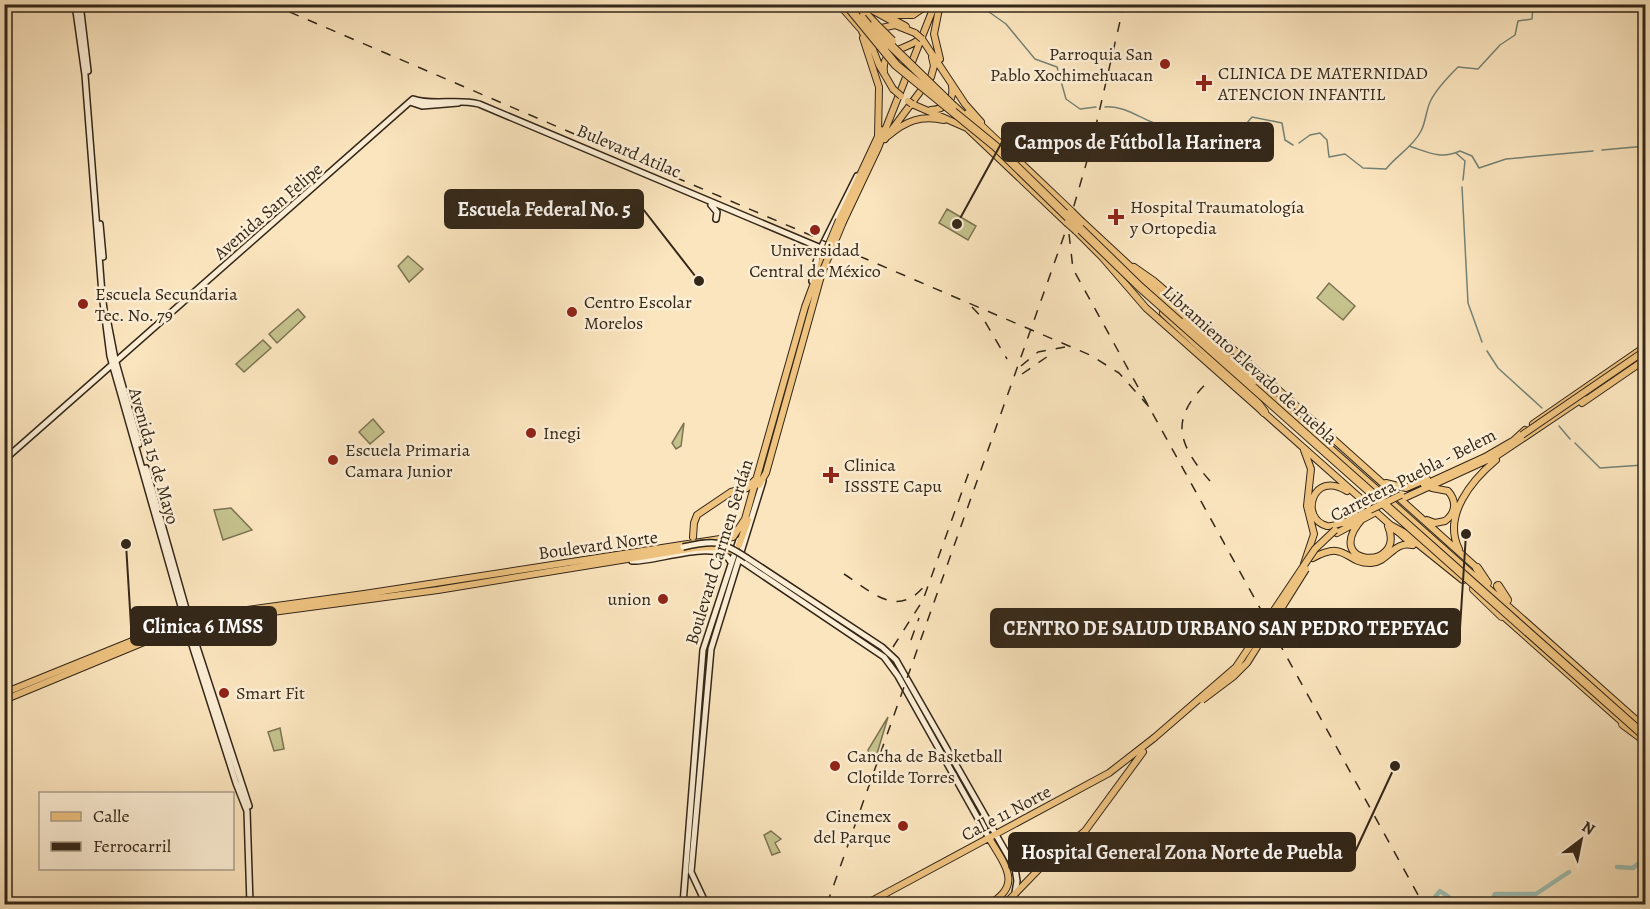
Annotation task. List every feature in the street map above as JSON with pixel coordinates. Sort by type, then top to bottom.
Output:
[{"type":"highway","points":[[840,4],[849,6],[874,26],[1069,216],[1320,440],[1504,600],[1615,702],[1646,735]]},
{"type":"highway","points":[[863,4],[905,27]]},
{"type":"highway","points":[[849,6],[872,49]]},
{"type":"highway","name":"Libramiento Elevado de Puebla","points":[[849,6],[896,65],[994,146],[1140,287],[1646,735]]},
{"type":"highway","name":"Libramiento Elevado de Puebla","points":[[849,6],[902,64],[989,136],[1178,317],[1646,735]]},
{"type":"highway","points":[[1079,225],[1140,288],[1590,694],[1646,735]]},
{"type":"highway","points":[[1140,287],[1163,312],[1243,386],[1264,412]]},
{"type":"highway","points":[[1178,317],[1223,350],[1314,431],[1320,440]]},
{"type":"highway","points":[[1389,525],[1425,548],[1463,579]]},
{"type":"highway","points":[[1413,545],[1425,548]]},
{"type":"highway","points":[[1477,568],[1504,600],[1646,735]]},
{"type":"highway","points":[[1498,586],[1504,600]]},
{"type":"highway","points":[[1474,589],[1603,708],[1646,735]]},
{"type":"main road","name":"Avenida 15 de Mayo","points":[[78,4],[114,365]]},
{"type":"main road","points":[[879,14],[910,15],[919,13],[932,4]]},
{"type":"main road","points":[[879,145],[932,4]]},
{"type":"main road","points":[[841,221],[879,145],[932,4]]},
{"type":"main road","points":[[940,4],[934,34],[941,67]]},
{"type":"main road","points":[[849,6],[875,69],[880,92],[878,126],[881,138]]},
{"type":"main road","points":[[878,126],[884,97],[872,49],[874,34],[880,27],[892,24],[905,27],[915,33],[1003,152]]},
{"type":"main road","points":[[886,78],[884,66],[889,55],[920,40]]},
{"type":"main road","points":[[805,307],[821,253],[857,176],[881,138],[931,77],[934,66],[930,51]]},
{"type":"main road","points":[[876,60],[893,89],[901,96],[967,129],[1003,152]]},
{"type":"main road","name":"Avenida 15 de Mayo","points":[[86,75],[102,294],[114,365],[188,621],[250,811],[252,904]]},
{"type":"main road","points":[[924,109],[939,109],[949,103],[953,93],[951,82]]},
{"type":"main road","points":[[402,99],[413,102]]},
{"type":"main road","name":"Bulevard Atilac","points":[[413,102],[466,101],[821,253]]},
{"type":"main road","name":"Avenida San Felipe","points":[[114,365],[413,102]]},
{"type":"main road","name":"Avenida San Felipe","points":[[4,462],[413,102]]},
{"type":"main road","points":[[881,138],[902,124],[918,118],[942,119],[967,129]]},
{"type":"main road","points":[[558,139],[821,253]]},
{"type":"main road","points":[[841,221],[857,176]]},
{"type":"main road","points":[[711,206],[717,212],[716,219]]},
{"type":"main road","name":"Boulevard Carmen Serdán","points":[[796,353],[805,307],[821,253],[841,221]]},
{"type":"main road","name":"Boulevard Carmen Serdán","points":[[692,875],[704,650],[758,476],[769,450],[796,353],[841,221]]},
{"type":"main road","points":[[1079,225],[1154,281],[1477,568]]},
{"type":"main road","points":[[1079,225],[1102,257],[1146,308],[1413,545]]},
{"type":"main road","points":[[1513,441],[1646,346]]},
{"type":"main road","points":[[113,352],[120,354]]},
{"type":"main road","name":"Carretera Puebla - Belem","points":[[1403,496],[1426,489],[1477,466],[1522,438],[1646,352]]},
{"type":"main road","points":[[1633,354],[1639,364]]},
{"type":"main road","points":[[1460,553],[1454,535],[1455,516],[1475,480],[1496,460],[1646,359]]},
{"type":"main road","points":[[1612,369],[1617,379]]},
{"type":"main road","points":[[1314,431],[1338,443]]},
{"type":"main road","name":"Carretera Puebla - Belem","points":[[1155,739],[1241,662],[1320,543],[1372,512],[1522,438]]},
{"type":"main road","points":[[1300,445],[1311,469],[1307,506],[1314,537],[1304,565]]},
{"type":"main road","name":"Boulevard Carmen Serdán","points":[[683,904],[702,706],[716,628],[766,473],[769,450]]},
{"type":"main road","points":[[1374,476],[1391,485],[1406,488],[1483,458]]},
{"type":"main road","points":[[1477,466],[1496,460]]},
{"type":"main road","points":[[739,545],[759,485],[766,473]]},
{"type":"main road","points":[[693,537],[697,515],[731,492],[747,488],[758,476]]},
{"type":"main road","points":[[1345,522],[1330,526],[1321,523],[1313,513],[1314,497],[1320,488],[1329,485],[1339,486],[1358,496]]},
{"type":"main road","points":[[1415,512],[1437,523],[1448,519],[1453,512],[1454,501],[1450,492],[1443,488],[1426,489]]},
{"type":"main road","name":"Carretera Puebla - Belem","points":[[1155,739],[1241,670],[1313,558],[1345,522],[1372,512]]},
{"type":"main road","points":[[1363,518],[1353,529],[1350,542],[1356,554],[1366,558],[1379,556],[1388,548],[1391,535],[1389,525]]},
{"type":"main road","points":[[636,554],[705,539],[730,538],[743,524]]},
{"type":"main road","name":"Boulevard Norte","points":[[4,693],[188,621],[712,541],[724,543],[893,656],[992,837],[1009,878],[1005,894],[989,904]]},
{"type":"main road","points":[[1313,558],[1332,551],[1346,553],[1362,562],[1372,563],[1384,559],[1398,546],[1413,545]]},
{"type":"main road","name":"Boulevard Norte","points":[[4,700],[188,621],[632,561],[703,547],[729,552]]},
{"type":"main road","points":[[632,561],[704,551],[726,555],[731,563]]},
{"type":"main road","name":"Boulevard Norte","points":[[740,560],[884,657],[898,676],[992,837],[1015,868],[1017,881],[1015,893]]},
{"type":"main road","points":[[1005,904],[1085,831],[1126,773],[1155,739]]},
{"type":"main road","name":"Calle 11 Norte","points":[[866,904],[1109,773],[1155,739]]},
{"type":"main road","points":[[686,882],[692,875],[706,904]]},
{"type":"shaded area","points":[[947,209],[976,226],[968,240],[939,223]]},
{"type":"shaded area","points":[[408,256],[423,269],[409,282],[398,266]]},
{"type":"shaded area","points":[[1329,283],[1355,306],[1343,320],[1317,298]]},
{"type":"shaded area","points":[[298,309],[305,317],[277,343],[269,334]]},
{"type":"shaded area","points":[[263,340],[271,348],[244,372],[236,364]]},
{"type":"shaded area","points":[[373,419],[384,432],[370,444],[359,432]]},
{"type":"shaded area","points":[[684,423],[681,446],[676,449],[672,443]]},
{"type":"shaded area","points":[[231,508],[252,530],[223,540],[214,510]]},
{"type":"shaded area","points":[[888,717],[876,757],[870,755],[868,750]]},
{"type":"shaded area","points":[[280,728],[284,749],[274,751],[268,732]]},
{"type":"shaded area","points":[[771,831],[781,839],[775,843],[780,852],[772,855],[764,835]]},
{"type":"waterway","points":[[912,4],[920,7]]},
{"type":"waterway","points":[[1299,143],[1310,135],[1320,133],[1327,140],[1329,157],[1345,154],[1363,168],[1386,169],[1418,137],[1431,100],[1443,82],[1458,67],[1478,69],[1500,45],[1515,35],[1518,21],[1532,19],[1533,4]]},
{"type":"waterway","points":[[942,8],[980,6]]},
{"type":"waterway","points":[[982,7],[1006,24],[1035,59],[1057,67],[1066,99],[1080,109],[1096,107]]},
{"type":"waterway","points":[[1105,107],[1122,109],[1168,127]]},
{"type":"waterway","points":[[1172,125],[1190,124],[1224,130],[1241,130],[1252,117],[1282,123],[1285,140],[1293,145]]},
{"type":"waterway","points":[[1409,146],[1440,155],[1460,151],[1472,156],[1479,168],[1506,159],[1593,151]]},
{"type":"waterway","points":[[1602,150],[1646,146]]},
{"type":"waterway","points":[[1456,153],[1465,161],[1463,180]]},
{"type":"waterway","points":[[1462,187],[1468,303],[1482,342]]},
{"type":"waterway","points":[[1487,351],[1498,368],[1542,408]]},
{"type":"waterway","points":[[1559,426],[1570,439]]},
{"type":"waterway","points":[[1575,443],[1600,468],[1643,465]]},
{"type":"waterway","points":[[1617,867],[1633,868],[1646,857]]},
{"type":"waterway","points":[[1490,904],[1495,894],[1536,894],[1569,872]]},
{"type":"waterway","points":[[1430,903],[1440,891],[1449,897],[1448,904]]},
{"type":"waterway","points":[[1289,904],[1296,902],[1317,904]]},
{"type":"railway","points":[[271,4],[1090,355],[1119,373],[1150,408]]},
{"type":"railway","points":[[827,904],[1071,216],[1091,147],[1124,4]]},
{"type":"railway","points":[[1069,234],[1073,269],[1423,904]]},
{"type":"railway","points":[[972,307],[984,320],[1007,359]]},
{"type":"railway","points":[[1021,366],[1038,352],[1065,347]]},
{"type":"railway","points":[[1022,374],[1054,352]]},
{"type":"railway","points":[[1210,481],[1189,453],[1182,428],[1189,405],[1211,379]]},
{"type":"railway","points":[[893,647],[923,600],[969,472]]},
{"type":"railway","points":[[844,574],[875,595],[895,601],[916,595],[926,584]]},
{"type":"railway","points":[[911,640],[919,618]]},
{"type":"place","name":"Parroquia San Pablo Xochimehuacan","points":[[1165,64]]},
{"type":"place","name":"CLINICA DE MATERNIDAD ATENCION INFANTIL","points":[[1204,83]]},
{"type":"place","name":"Hospital Traumatología y Ortopedia","points":[[1116,217]]},
{"type":"place","name":"Campos de Fútbol la Harinera","points":[[957,224]]},
{"type":"place","name":"Universidad Central de México","points":[[815,230]]},
{"type":"place","name":"Escuela Federal No. 5","points":[[699,281]]},
{"type":"place","name":"Escuela Secundaria Tec. No. 79","points":[[83,304]]},
{"type":"place","name":"Centro Escolar Morelos","points":[[572,312]]},
{"type":"place","name":"Inegi","points":[[531,433]]},
{"type":"place","name":"Escuela Primaria Camara Junior","points":[[333,460]]},
{"type":"place","name":"Clinica ISSSTE Capu","points":[[831,475]]},
{"type":"place","name":"CENTRO DE SALUD URBANO SAN PEDRO TEPEYAC","points":[[1466,534]]},
{"type":"place","name":"Clinica 6 IMSS","points":[[126,544]]},
{"type":"place","name":"union","points":[[663,599]]},
{"type":"place","name":"Smart Fit","points":[[224,693]]},
{"type":"place","name":"Cancha de Basketball Clotilde Torres","points":[[835,766]]},
{"type":"place","name":"Hospital General Zona Norte de Puebla","points":[[1395,766]]},
{"type":"place","name":"Cinemex del Parque","points":[[903,826]]}]
